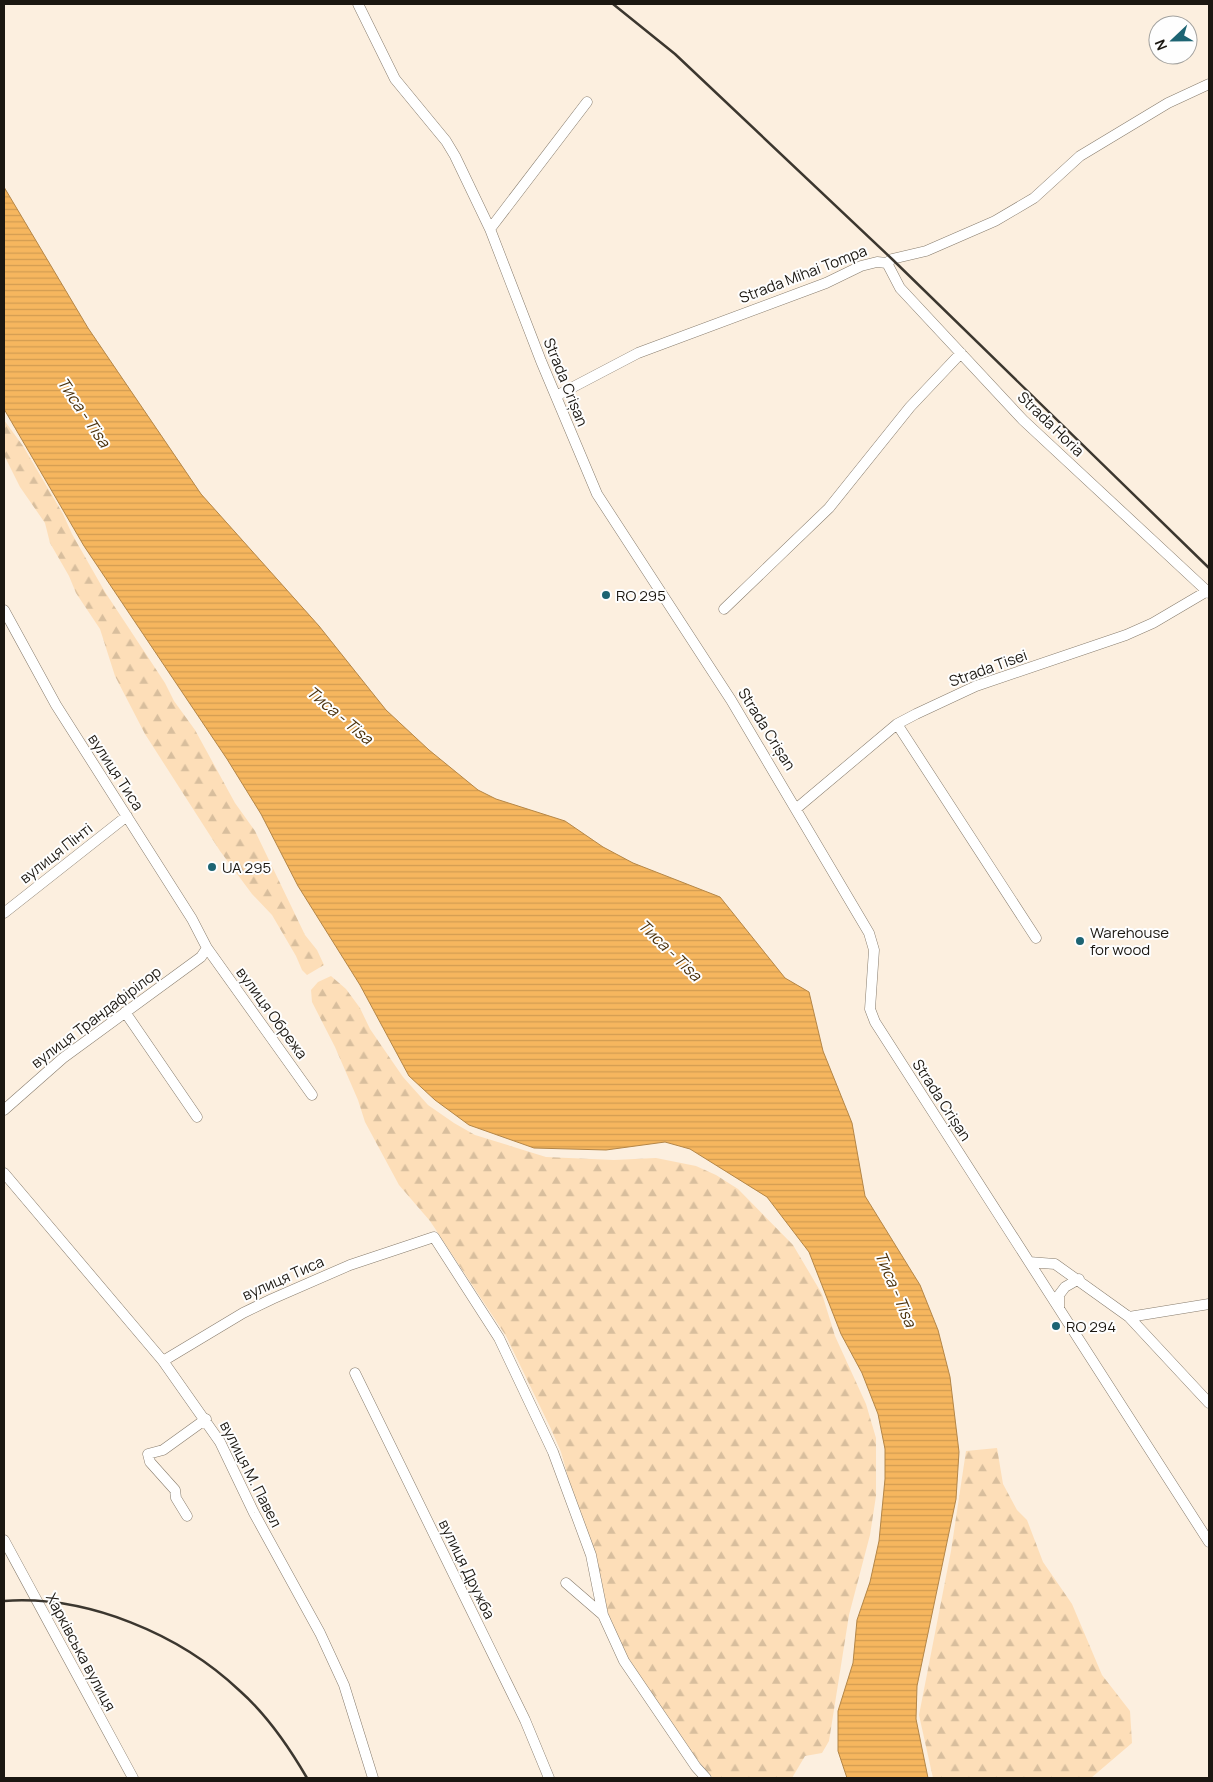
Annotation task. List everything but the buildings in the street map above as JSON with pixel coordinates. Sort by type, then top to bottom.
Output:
[{"type":"street","name":"Strada Crișan","points":[[358,4],[395,78],[451,148],[490,229],[597,494],[669,603],[797,808],[870,933],[874,950],[873,980],[869,1000],[872,1017],[1209,1542]]},
{"type":"street","name":"Strada Mihai Tompa","points":[[556,396],[638,353],[826,283],[861,266],[877,262],[887,263],[892,259],[926,250],[973,232],[1034,198],[1080,156],[1168,103],[1209,84]]},
{"type":"street","points":[[490,229],[587,102]]},
{"type":"street","name":"Strada Horia","points":[[887,263],[900,288],[1023,420],[1209,591]]},
{"type":"street","points":[[724,609],[829,508],[910,407],[961,353]]},
{"type":"street","name":"Strada Tisei","points":[[797,808],[896,724],[976,686],[1126,635],[1153,623],[1209,591]]},
{"type":"street","name":"вулиця Тиса","points":[[4,610],[56,705],[128,816],[192,919],[207,948]]},
{"type":"street","points":[[896,724],[1036,938]]},
{"type":"street","name":"вулиця Пінті","points":[[4,913],[128,816]]},
{"type":"street","name":"вулиця Трандафірілор","points":[[4,1110],[63,1058],[201,957],[207,948]]},
{"type":"street","name":"вулиця Обрежа","points":[[207,948],[312,1095]]},
{"type":"street","points":[[126,1012],[197,1117]]},
{"type":"street","name":"вулиця М. Павел","points":[[4,1173],[163,1362],[206,1419],[220,1442],[254,1513],[320,1633],[354,1713],[360,1743],[373,1778]]},
{"type":"street","name":"вулиця Тиса","points":[[163,1362],[242,1313],[272,1299],[350,1265],[424,1239],[434,1238],[499,1338],[553,1452],[591,1554],[603,1615]]},
{"type":"street","points":[[1029,1262],[1056,1264],[1129,1317],[1209,1403]]},
{"type":"street","points":[[1059,1309],[1059,1295],[1065,1288],[1079,1279]]},
{"type":"street","points":[[1129,1317],[1209,1304]]},
{"type":"street","name":"вулиця Дружба","points":[[355,1374],[525,1720],[549,1778]]},
{"type":"street","points":[[187,1516],[176,1498],[175,1490],[150,1462],[148,1454],[163,1450],[206,1419]]},
{"type":"street","name":"Харківська вулиця","points":[[4,1540],[132,1778]]},
{"type":"street","points":[[566,1583],[603,1615],[624,1661],[696,1767],[706,1778]]},
{"type":"green space","points":[[4,420],[23,446],[63,514],[72,534],[105,592],[165,683],[174,701],[195,730],[235,803],[255,831],[305,935],[317,950],[324,965],[307,975],[302,970],[272,915],[252,894],[220,851],[145,734],[115,676],[100,629],[76,593],[69,576],[50,543],[45,523],[20,487],[4,455]]},
{"type":"green space","points":[[331,976],[346,989],[360,1008],[370,1029],[403,1077],[428,1105],[454,1123],[475,1135],[546,1157],[614,1160],[656,1158],[696,1166],[716,1175],[738,1189],[793,1245],[822,1294],[835,1336],[866,1404],[876,1438],[876,1496],[870,1535],[849,1615],[829,1741],[822,1753],[805,1756],[792,1778],[713,1778],[699,1762],[629,1660],[604,1605],[561,1452],[551,1429],[506,1336],[430,1221],[399,1185],[365,1122],[358,1100],[335,1047],[312,1002],[311,990],[318,982]]},
{"type":"green space","points":[[997,1448],[1003,1484],[1017,1510],[1027,1520],[1043,1562],[1072,1604],[1102,1675],[1130,1711],[1132,1743],[1091,1778],[933,1778],[919,1715],[951,1551],[966,1451]]},
{"type":"water","name":"Тиса - Tisa","points":[[4,187],[88,328],[201,494],[319,626],[386,710],[429,750],[478,790],[496,799],[565,821],[603,847],[633,863],[720,897],[785,978],[809,992],[823,1051],[852,1123],[865,1196],[920,1285],[938,1330],[950,1377],[959,1452],[956,1499],[917,1686],[916,1719],[928,1778],[847,1778],[838,1751],[838,1711],[853,1663],[857,1620],[870,1582],[879,1541],[885,1479],[885,1449],[878,1414],[862,1373],[841,1334],[809,1252],[767,1197],[690,1149],[665,1142],[606,1150],[534,1148],[469,1125],[435,1100],[409,1076],[360,985],[298,886],[261,814],[227,759],[84,546],[4,409]]},
{"type":"railway","points":[[613,4],[675,54],[892,259],[1209,568]]},
{"type":"railway","points":[[4,1601],[36,1601],[99,1612],[131,1622],[189,1652],[216,1671],[250,1700],[285,1743],[307,1778]]},
{"type":"place","name":"RO 295","points":[[606,595]]},
{"type":"place","name":"UA 295","points":[[212,867]]},
{"type":"place","name":"Warehouse for wood","points":[[1080,941]]},
{"type":"place","name":"RO 294","points":[[1056,1326]]}]
